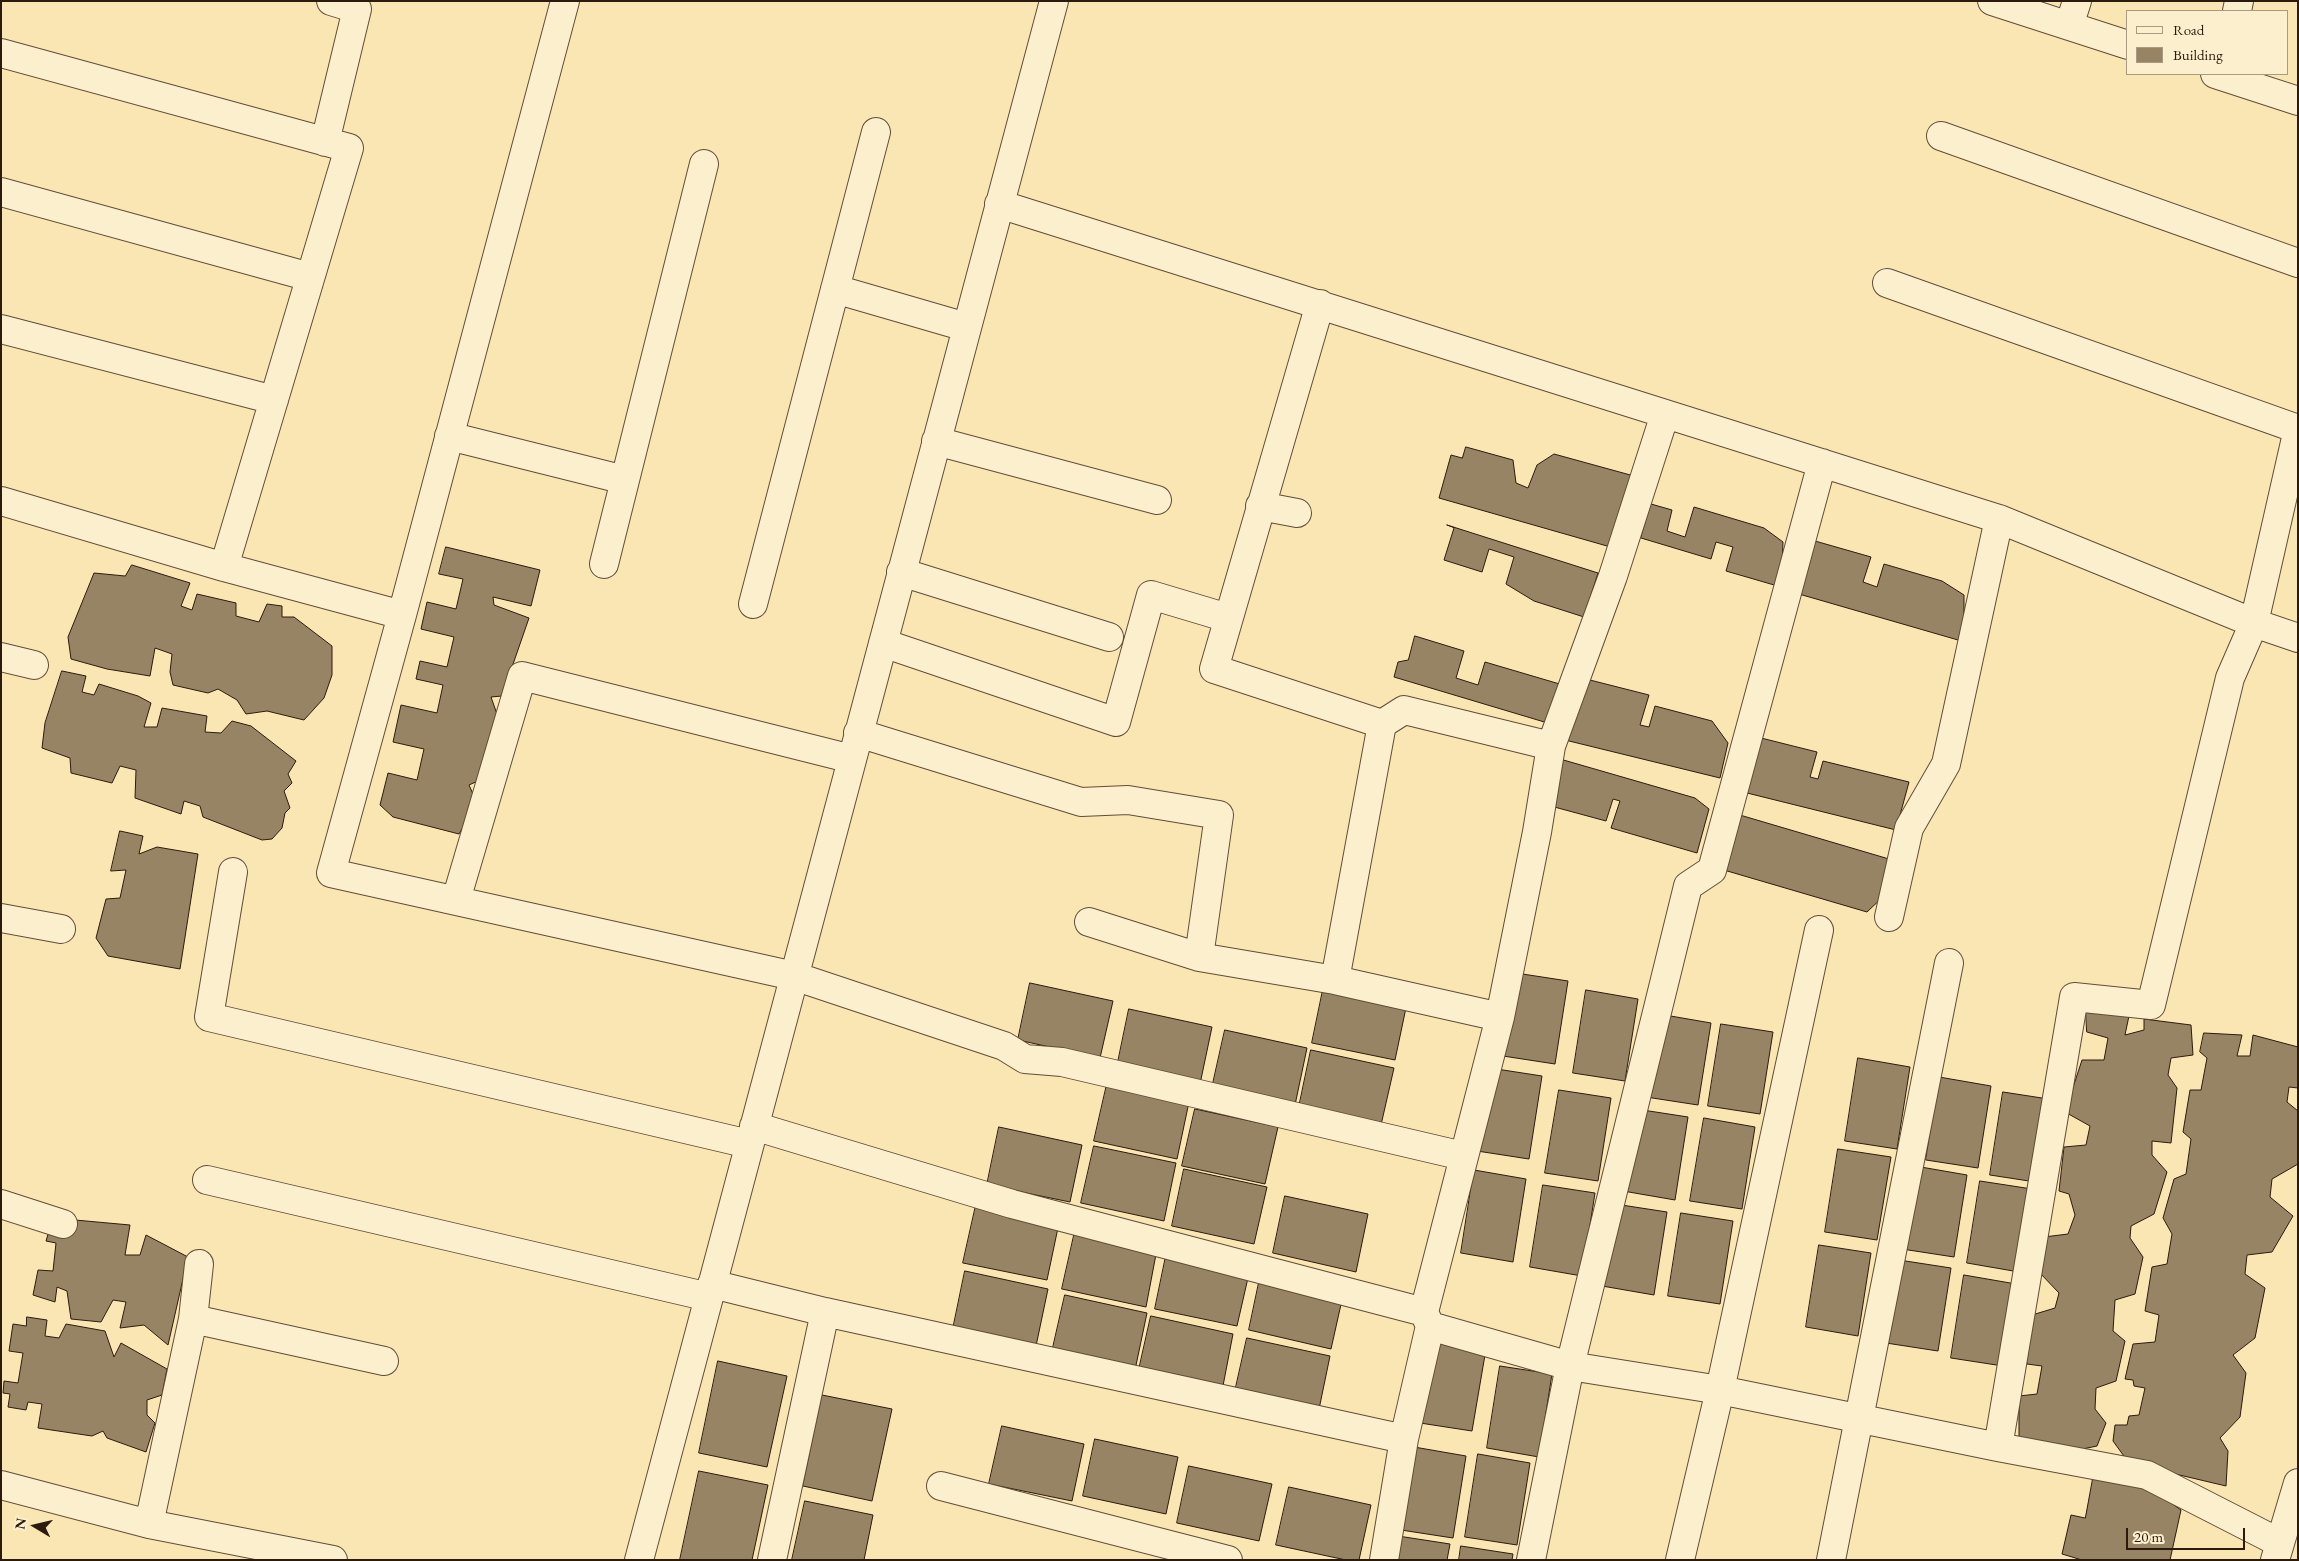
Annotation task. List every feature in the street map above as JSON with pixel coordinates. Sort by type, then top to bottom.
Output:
[{"type":"street","points":[[325,142],[357,9],[331,1]]},
{"type":"street","points":[[565,1],[402,615],[331,872],[794,976],[1004,1046],[1025,1059],[1062,1062],[1463,1156]]},
{"type":"street","points":[[639,1560],[1054,1]]},
{"type":"street","points":[[1992,1],[2073,14],[2126,45]]},
{"type":"street","points":[[1,53],[349,148],[224,566]]},
{"type":"street","points":[[2220,75],[2298,101]]},
{"type":"street","points":[[753,604],[876,132]]},
{"type":"street","points":[[1941,136],[2298,264]]},
{"type":"street","points":[[604,564],[704,164]]},
{"type":"street","points":[[1,192],[310,277]]},
{"type":"street","points":[[999,204],[1999,519],[2254,623],[2298,638]]},
{"type":"street","points":[[1888,283],[2298,429],[2254,623],[2230,678],[2151,1005],[2074,998],[1998,1447]]},
{"type":"street","points":[[835,289],[966,327]]},
{"type":"street","points":[[1320,304],[1214,669],[1382,724]]},
{"type":"street","points":[[1,329],[274,400]]},
{"type":"street","points":[[1384,1560],[1404,1439],[1427,1319],[1463,1156],[1500,1017],[1537,832],[1551,746],[1613,576],[1665,414]]},
{"type":"street","points":[[449,436],[625,480]]},
{"type":"street","points":[[936,441],[1157,500]]},
{"type":"street","points":[[1531,1560],[1570,1366],[1688,886],[1712,870],[1795,556],[1822,463]]},
{"type":"street","points":[[1,501],[224,566],[402,615]]},
{"type":"street","points":[[1260,506],[1297,513]]},
{"type":"street","points":[[1888,917],[1909,828],[1946,764],[1999,519]]},
{"type":"street","points":[[901,572],[1109,637]]},
{"type":"street","points":[[883,643],[1116,722],[1152,595],[1228,618]]},
{"type":"street","points":[[1,658],[34,665]]},
{"type":"street","points":[[456,900],[522,676],[852,759]]},
{"type":"street","points":[[1335,980],[1382,724],[1404,710],[1551,746]]},
{"type":"street","points":[[858,733],[1081,802],[1128,800],[1219,816],[1199,957]]},
{"type":"street","points":[[233,872],[209,1017],[752,1135],[1012,1204],[1427,1319],[1570,1366],[1720,1390],[1998,1447],[2147,1475],[2278,1551],[2298,1483]]},
{"type":"street","points":[[1,918],[61,929]]},
{"type":"street","points":[[1089,922],[1199,957],[1335,980],[1500,1017]]},
{"type":"street","points":[[1680,1560],[1720,1390],[1819,930]]},
{"type":"street","points":[[1831,1560],[1949,963]]},
{"type":"street","points":[[207,1180],[711,1290],[825,1312],[1404,1439]]},
{"type":"street","points":[[1,1204],[63,1224]]},
{"type":"street","points":[[150,1524],[193,1319],[199,1264]]},
{"type":"street","points":[[772,1560],[825,1312]]},
{"type":"street","points":[[193,1319],[384,1361]]},
{"type":"street","points":[[1,1485],[150,1524],[333,1560]]},
{"type":"street","points":[[941,1486],[1228,1560]]},
{"type":"building","points":[[1466,447],[1513,460],[1516,483],[1528,488],[1537,465],[1554,454],[1634,476],[1614,548],[1439,498],[1451,455],[1462,458]]},
{"type":"building","points":[[1651,504],[1672,510],[1667,531],[1685,537],[1694,507],[1764,528],[1783,542],[1781,587],[1726,571],[1733,547],[1716,542],[1711,559],[1641,538]]},
{"type":"building","points":[[1447,525],[1598,573],[1584,617],[1534,601],[1506,584],[1514,557],[1489,549],[1482,572],[1444,560],[1454,528]]},
{"type":"building","points":[[1815,541],[1871,557],[1863,582],[1877,587],[1884,564],[1942,581],[1964,595],[1964,631],[1958,640],[1792,592],[1809,562]]},
{"type":"building","points":[[446,547],[540,570],[531,606],[493,597],[494,605],[529,618],[502,696],[491,697],[498,717],[480,780],[469,785],[477,803],[459,834],[393,817],[380,805],[388,773],[417,780],[424,749],[393,742],[401,705],[437,713],[443,685],[416,679],[420,661],[447,667],[454,637],[421,629],[427,602],[456,609],[463,579],[439,574]]},
{"type":"building","points":[[132,565],[190,583],[181,606],[192,610],[197,594],[236,603],[236,616],[259,622],[267,604],[282,606],[282,617],[294,617],[332,646],[332,675],[324,698],[304,720],[267,711],[246,714],[237,700],[218,689],[208,693],[173,685],[170,672],[172,654],[155,648],[150,676],[107,669],[71,659],[68,637],[94,573],[125,576]]},
{"type":"building","points":[[1415,636],[1464,651],[1456,678],[1478,685],[1485,662],[1563,685],[1551,724],[1394,677],[1398,662],[1408,660]]},
{"type":"building","points":[[62,671],[86,676],[82,692],[94,695],[99,684],[138,696],[151,703],[144,727],[157,727],[162,708],[207,716],[205,732],[221,733],[232,721],[251,726],[296,761],[288,774],[292,783],[284,791],[290,808],[285,813],[282,828],[272,839],[262,840],[203,817],[200,806],[184,801],[181,814],[135,798],[136,770],[120,766],[112,783],[71,773],[70,758],[42,748],[45,723]]},
{"type":"building","points":[[1582,678],[1649,695],[1640,725],[1649,727],[1655,706],[1712,721],[1728,743],[1720,778],[1565,740]]},
{"type":"building","points":[[1761,738],[1817,752],[1810,777],[1818,779],[1823,761],[1909,782],[1896,830],[1747,793]]},
{"type":"building","points":[[1560,759],[1695,798],[1709,809],[1697,853],[1611,828],[1620,801],[1613,799],[1606,821],[1547,805]]},
{"type":"building","points":[[1733,813],[1889,859],[1887,893],[1867,912],[1717,868]]},
{"type":"building","points":[[120,831],[143,836],[139,854],[157,847],[198,854],[180,969],[108,956],[96,938],[106,899],[120,898],[126,870],[111,871]]},
{"type":"building","points":[[1516,973],[1568,981],[1555,1064],[1503,1056]]},
{"type":"building","points":[[1030,983],[1113,1001],[1100,1058],[1018,1040]]},
{"type":"building","points":[[1324,985],[1407,1003],[1395,1060],[1312,1043]]},
{"type":"building","points":[[1586,990],[1638,999],[1625,1081],[1573,1073]]},
{"type":"building","points":[[1129,1009],[1212,1027],[1200,1084],[1117,1067]]},
{"type":"building","points":[[2086,1010],[2130,1011],[2125,1035],[2144,1030],[2144,1019],[2191,1025],[2193,1055],[2171,1058],[2168,1075],[2177,1088],[2171,1143],[2152,1141],[2152,1155],[2167,1172],[2154,1214],[2131,1226],[2130,1238],[2143,1257],[2135,1294],[2115,1300],[2113,1331],[2125,1341],[2116,1381],[2096,1388],[2095,1409],[2106,1423],[2097,1446],[2063,1453],[2019,1444],[2019,1396],[2037,1394],[2042,1366],[2027,1364],[2026,1359],[2032,1315],[2055,1308],[2059,1293],[2039,1272],[2044,1237],[2068,1234],[2075,1215],[2069,1194],[2059,1191],[2064,1147],[2086,1145],[2090,1126],[2065,1112],[2082,1060],[2104,1060],[2108,1038],[2087,1032]]},
{"type":"building","points":[[1659,1014],[1711,1023],[1698,1105],[1646,1097]]},
{"type":"building","points":[[1721,1024],[1773,1032],[1760,1114],[1708,1106]]},
{"type":"building","points":[[1225,1030],[1307,1048],[1295,1105],[1212,1088]]},
{"type":"building","points":[[2204,1033],[2242,1035],[2237,1056],[2250,1056],[2253,1035],[2298,1047],[2298,1088],[2289,1087],[2287,1102],[2298,1111],[2298,1164],[2272,1179],[2270,1197],[2293,1216],[2272,1252],[2247,1255],[2245,1274],[2265,1288],[2255,1338],[2233,1355],[2246,1373],[2240,1417],[2220,1438],[2228,1451],[2226,1486],[2129,1463],[2113,1441],[2115,1425],[2127,1425],[2129,1416],[2139,1415],[2145,1388],[2134,1386],[2133,1380],[2125,1379],[2133,1344],[2155,1342],[2159,1315],[2145,1311],[2152,1267],[2167,1264],[2172,1234],[2163,1218],[2174,1179],[2186,1174],[2191,1139],[2183,1132],[2190,1090],[2201,1090],[2207,1058],[2200,1052]]},
{"type":"building","points":[[1311,1050],[1394,1068],[1381,1125],[1299,1107]]},
{"type":"building","points":[[1858,1058],[1910,1067],[1897,1149],[1845,1141]]},
{"type":"building","points":[[1490,1068],[1542,1076],[1529,1159],[1477,1151]]},
{"type":"building","points":[[1939,1077],[1991,1086],[1978,1168],[1926,1160]]},
{"type":"building","points":[[1107,1084],[1189,1102],[1177,1159],[1094,1141]]},
{"type":"building","points":[[1559,1090],[1611,1098],[1598,1181],[1545,1173]]},
{"type":"building","points":[[2003,1092],[2055,1100],[2042,1183],[1990,1175]]},
{"type":"building","points":[[1195,1109],[1278,1127],[1265,1184],[1182,1166]]},
{"type":"building","points":[[1636,1109],[1688,1117],[1675,1200],[1623,1191]]},
{"type":"building","points":[[1704,1118],[1755,1127],[1742,1209],[1690,1201]]},
{"type":"building","points":[[999,1127],[1082,1145],[1070,1202],[987,1185]]},
{"type":"building","points":[[1094,1146],[1176,1163],[1164,1221],[1081,1203]]},
{"type":"building","points":[[1838,1149],[1891,1157],[1877,1240],[1825,1232]]},
{"type":"building","points":[[1915,1166],[1967,1175],[1954,1257],[1902,1249]]},
{"type":"building","points":[[1184,1169],[1267,1187],[1254,1244],[1172,1226]]},
{"type":"building","points":[[1474,1170],[1526,1179],[1513,1262],[1461,1253]]},
{"type":"building","points":[[1980,1181],[2032,1189],[2019,1272],[1967,1263]]},
{"type":"building","points":[[1543,1185],[1595,1193],[1582,1276],[1530,1267]]},
{"type":"building","points":[[1285,1196],[1368,1214],[1356,1272],[1273,1253]]},
{"type":"building","points":[[1615,1204],[1667,1212],[1654,1295],[1602,1286]]},
{"type":"building","points":[[976,1205],[1059,1223],[1047,1280],[963,1263]]},
{"type":"building","points":[[1681,1213],[1733,1221],[1720,1304],[1668,1296]]},
{"type":"building","points":[[75,1220],[130,1225],[125,1255],[140,1255],[146,1235],[188,1257],[168,1345],[144,1325],[120,1328],[126,1302],[113,1300],[101,1322],[71,1319],[67,1291],[57,1287],[55,1302],[33,1295],[38,1270],[53,1271],[56,1243],[46,1241],[49,1231]]},
{"type":"building","points":[[1075,1231],[1157,1249],[1146,1307],[1062,1289]]},
{"type":"building","points":[[1819,1245],[1871,1253],[1858,1336],[1806,1327]]},
{"type":"building","points":[[1167,1251],[1250,1269],[1237,1326],[1155,1309]]},
{"type":"building","points":[[1899,1260],[1951,1268],[1938,1351],[1886,1343]]},
{"type":"building","points":[[965,1271],[1048,1289],[1036,1346],[953,1329]]},
{"type":"building","points":[[1261,1273],[1344,1291],[1331,1349],[1249,1330]]},
{"type":"building","points":[[1964,1275],[2016,1284],[2003,1366],[1951,1358]]},
{"type":"building","points":[[1065,1295],[1147,1313],[1135,1370],[1052,1352]]},
{"type":"building","points":[[1151,1316],[1233,1334],[1222,1391],[1138,1374]]},
{"type":"building","points":[[27,1317],[47,1320],[45,1336],[59,1338],[66,1324],[105,1331],[114,1357],[121,1343],[167,1369],[162,1395],[147,1400],[147,1415],[155,1423],[146,1452],[107,1438],[103,1431],[92,1436],[38,1428],[42,1404],[28,1402],[26,1410],[8,1407],[10,1394],[3,1393],[4,1381],[18,1383],[23,1353],[9,1351],[13,1324],[26,1326]]},
{"type":"building","points":[[1247,1338],[1330,1356],[1318,1414],[1234,1396]]},
{"type":"building","points":[[1433,1340],[1486,1349],[1472,1431],[1420,1423]]},
{"type":"building","points":[[718,1361],[787,1376],[767,1467],[699,1453]]},
{"type":"building","points":[[1500,1366],[1552,1374],[1539,1457],[1487,1448]]},
{"type":"building","points":[[822,1395],[892,1409],[872,1501],[803,1486]]},
{"type":"building","points":[[1002,1426],[1084,1444],[1072,1501],[989,1484]]},
{"type":"building","points":[[1095,1439],[1178,1457],[1166,1514],[1083,1496]]},
{"type":"building","points":[[1414,1447],[1466,1456],[1453,1538],[1401,1530]]},
{"type":"building","points":[[1478,1454],[1530,1463],[1517,1545],[1465,1537]]},
{"type":"building","points":[[1189,1466],[1272,1484],[1259,1541],[1177,1523]]},
{"type":"building","points":[[699,1471],[768,1485],[752,1560],[680,1560]]},
{"type":"building","points":[[2094,1473],[2143,1483],[2181,1510],[2170,1560],[2082,1560],[2062,1554],[2071,1515],[2085,1518]]},
{"type":"building","points":[[1289,1487],[1371,1505],[1359,1560],[1346,1560],[1276,1545]]},
{"type":"building","points":[[805,1501],[873,1515],[864,1560],[792,1560]]},
{"type":"building","points":[[1398,1536],[1450,1544],[1447,1560],[1394,1560]]},
{"type":"building","points":[[1461,1546],[1513,1554],[1512,1560],[1459,1560]]}]
